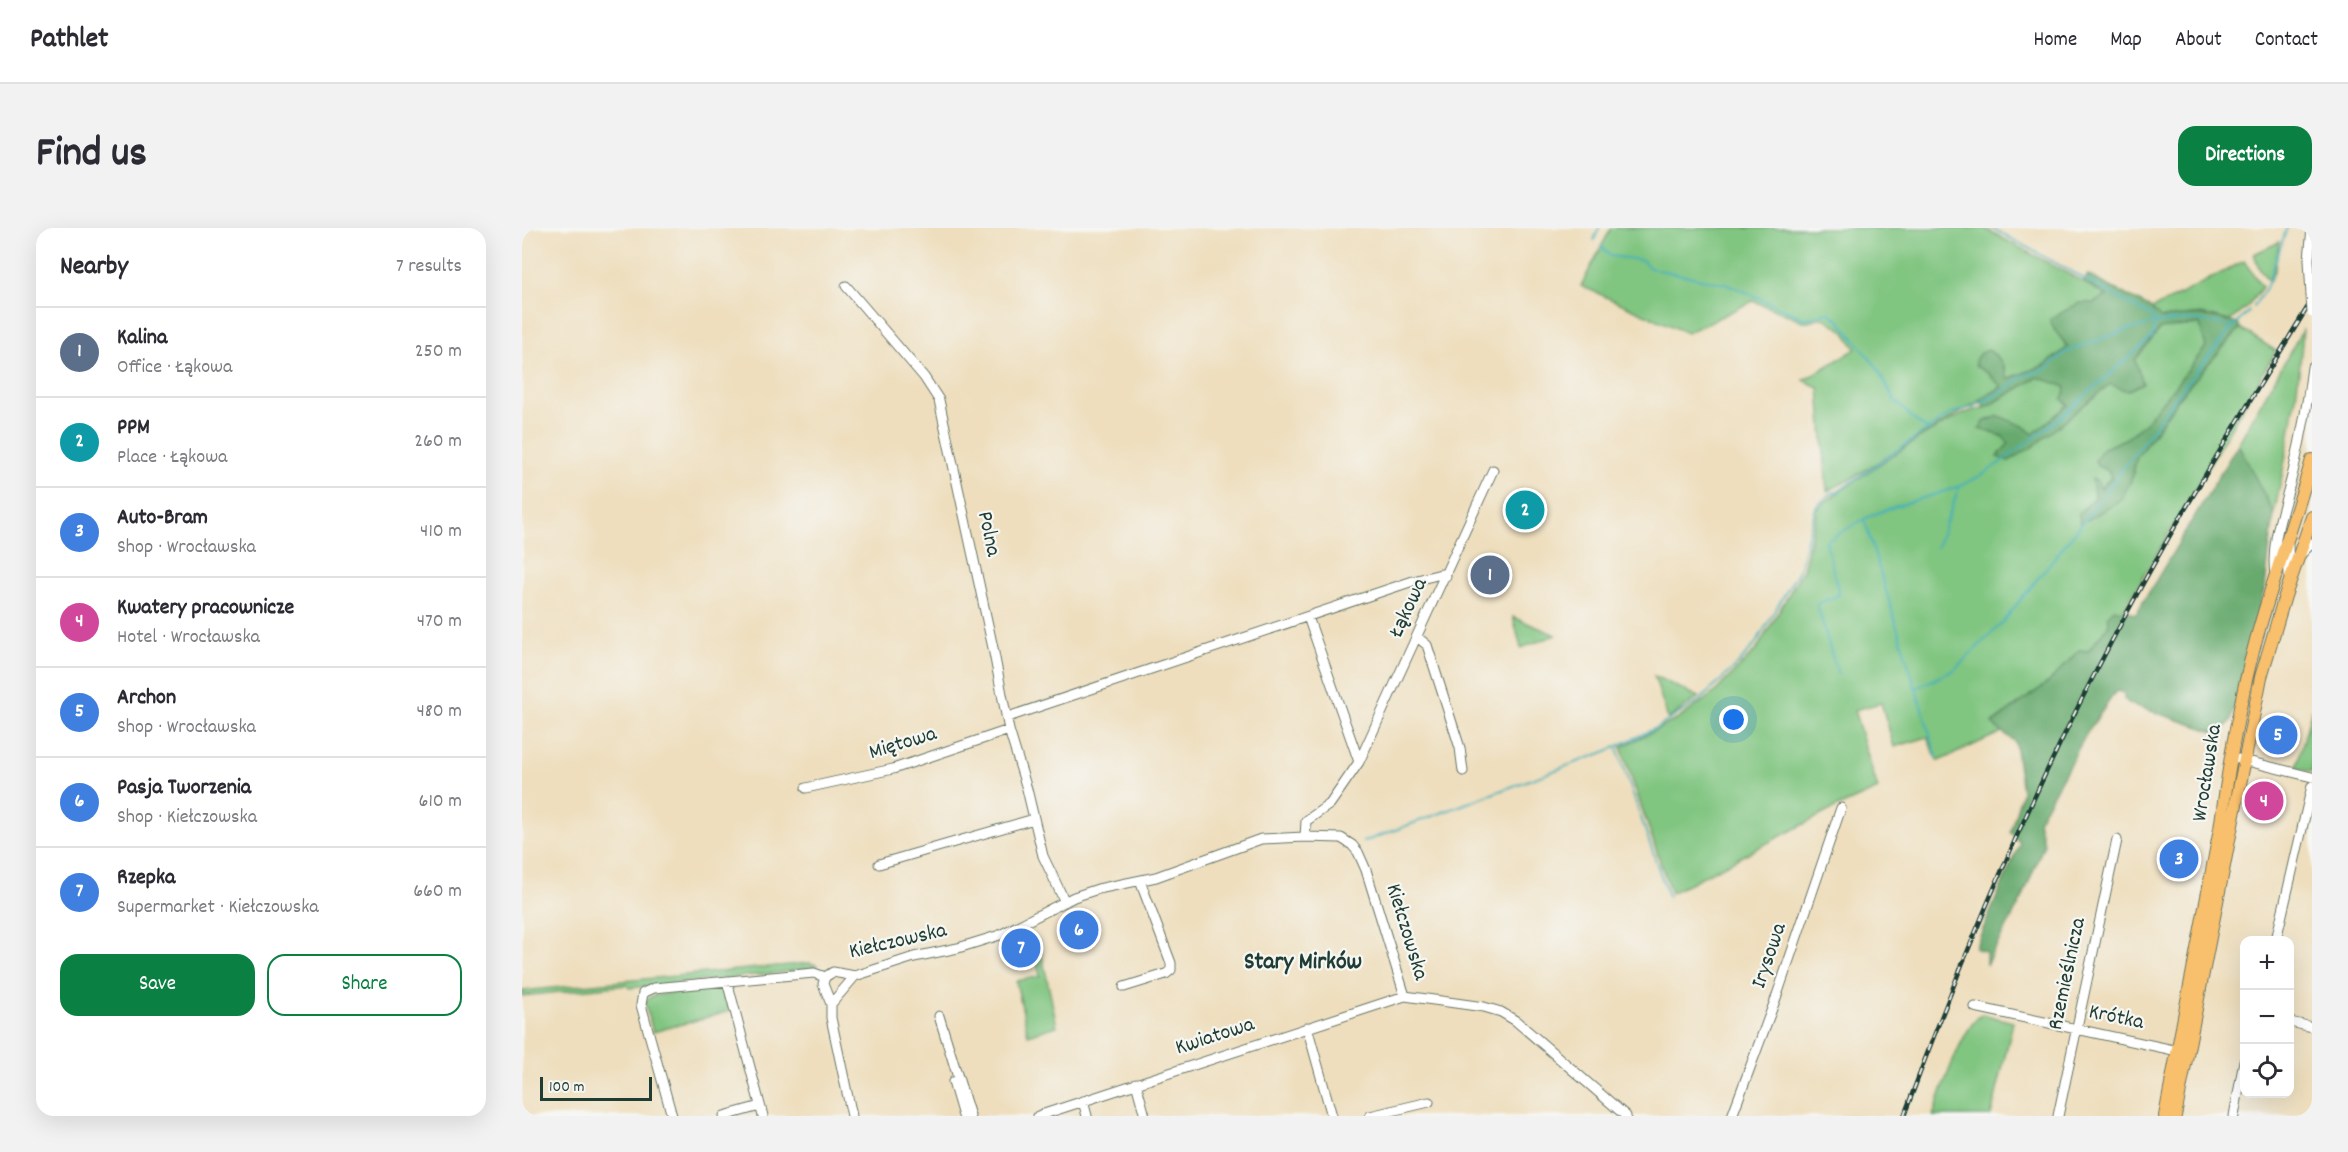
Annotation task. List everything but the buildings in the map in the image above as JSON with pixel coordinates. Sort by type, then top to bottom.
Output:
[{"type":"main road","points":[[2287,543],[2312,460]]},
{"type":"main road","name":"Wrocławska","points":[[2175,1116],[2261,676],[2287,589],[2307,543],[2312,517]]},
{"type":"main road","name":"Wrocławska","points":[[2165,1116],[2220,829],[2230,758],[2253,652],[2287,543]]},
{"type":"street","points":[[2312,228],[2309,259],[2312,313]]},
{"type":"street","name":"Polna","points":[[846,286],[924,377],[939,400],[1009,730],[1027,789],[1043,856],[1065,902]]},
{"type":"street","points":[[2275,578],[2273,560],[2294,470],[2312,367]]},
{"type":"street","name":"Łąkowa","points":[[1305,837],[1308,818],[1330,804],[1359,762],[1493,470]]},
{"type":"street","points":[[2282,514],[2287,543],[2307,543]]},
{"type":"street","name":"Wrocławska","points":[[2287,543],[2290,567],[2287,589]]},
{"type":"street","points":[[1008,717],[1119,682],[1434,575],[1446,576]]},
{"type":"street","points":[[1308,617],[1359,762]]},
{"type":"street","points":[[1417,637],[1427,645],[1460,748],[1463,771]]},
{"type":"street","name":"Miętowa","points":[[806,789],[893,769],[1009,730]]},
{"type":"street","points":[[2230,758],[2312,777]]},
{"type":"street","points":[[2277,936],[2312,786]]},
{"type":"street","name":"Irysowa","points":[[1732,1116],[1776,998],[1841,808]]},
{"type":"street","points":[[879,864],[1034,819]]},
{"type":"street","name":"Kiełczowska","points":[[672,1116],[641,1005],[643,993],[654,988],[814,973],[855,976],[914,957],[958,948],[1000,935],[1065,902],[1098,889],[1140,881],[1252,841],[1305,837],[1341,838],[1358,852],[1366,870],[1405,996],[1484,1007],[1506,1014],[1626,1116]]},
{"type":"street","name":"Rzemieślnicza","points":[[2058,1116],[2117,840]]},
{"type":"street","points":[[1124,987],[1166,974],[1171,970],[1171,963],[1140,881]]},
{"type":"street","points":[[829,974],[824,984],[831,1004],[831,1018],[852,1116]]},
{"type":"street","points":[[831,1004],[855,976]]},
{"type":"street","points":[[727,981],[763,1116]]},
{"type":"street","name":"Kwiatowa","points":[[1038,1116],[1405,996]]},
{"type":"street","name":"Krótka","points":[[1975,1007],[2178,1052]]},
{"type":"street","points":[[939,1016],[970,1116]]},
{"type":"street","points":[[2294,1023],[2312,1027]]},
{"type":"street","points":[[1307,1027],[1332,1116]]},
{"type":"street","points":[[953,1082],[963,1116]]},
{"type":"street","points":[[1136,1083],[1145,1116]]},
{"type":"street","points":[[2234,1116],[2240,1083]]},
{"type":"street","points":[[1083,1101],[1088,1116]]},
{"type":"street","points":[[1370,1116],[1429,1102]]},
{"type":"street","points":[[724,1116],[760,1106]]},
{"type":"green space","points":[[1611,228],[1984,228],[2107,295],[2094,303],[2079,303],[2054,329],[2068,347],[2045,365],[2007,379],[2005,366],[1976,366],[1988,373],[2002,387],[1827,491],[1819,388],[1804,380],[1856,349],[1844,331],[1826,319],[1819,318],[1805,322],[1753,301],[1687,333],[1581,286]]},
{"type":"green space","points":[[2279,242],[2275,270],[2269,282],[2259,268],[2254,254]]},
{"type":"green space","points":[[2244,261],[2262,287],[2248,306],[2230,321],[2202,314],[2161,318],[2150,310]]},
{"type":"green space","points":[[2088,275],[2149,307],[2161,318],[2209,316],[2239,325],[2240,328],[2180,396],[2137,457],[2131,481],[2122,498],[2080,524],[2079,513],[2095,498],[2092,479],[2097,480],[2101,489],[2111,477],[2109,471],[2098,466],[2095,461],[2102,449],[2127,438],[2146,422],[2206,347],[2200,324],[2160,329],[2135,360],[2143,383],[2127,391],[2110,384],[2034,446],[2009,461],[1997,457],[2009,443],[2002,436],[1979,429],[1985,421],[1999,416],[2023,426],[2033,434],[2068,405],[2062,399],[2066,387],[2038,377],[1985,408],[1979,400],[2002,387],[1988,373],[1976,366],[1975,360],[1980,353],[1988,350],[2001,362],[2008,379],[2045,365],[2068,347],[2054,329],[2050,319],[2079,303],[2094,303],[2107,296],[2083,282]]},
{"type":"green space","points":[[2200,324],[2206,347],[2146,422],[2127,438],[2102,449],[2098,466],[2109,471],[2111,477],[2100,489],[2093,487],[2095,498],[2079,513],[2081,523],[2131,481],[2137,457],[2180,396],[2240,328],[2276,351],[2123,611],[2114,610],[2109,624],[2088,651],[2079,650],[2050,681],[1992,723],[2002,732],[1939,761],[1928,737],[1894,747],[1881,703],[1854,710],[1878,789],[1831,810],[1671,893],[1621,747],[1678,719],[1714,693],[1757,649],[1803,570],[1818,508],[1862,476],[1932,431],[1954,418],[1985,408],[2038,377],[2066,387],[2068,405],[2033,434],[2023,426],[1985,422],[1980,429],[2002,436],[2010,443],[1997,457],[2009,461],[2110,384],[2135,360],[2160,329]]},
{"type":"green space","points":[[2303,329],[2292,422],[2274,514],[2238,444]]},
{"type":"green space","points":[[2238,444],[2274,514],[2265,586],[2231,720],[2221,734],[2130,704],[2124,699],[2124,693],[2116,691],[2087,733],[2038,821],[2044,844],[2022,899],[1986,965],[1986,952],[1975,948],[2020,843],[2010,832],[2022,792],[2015,742],[1992,724],[2050,681],[2079,650],[2088,651],[2109,624],[2108,615],[2114,609],[2136,614]]},
{"type":"green space","points":[[1513,617],[1556,635],[1521,648]]},
{"type":"green space","points":[[1654,676],[1699,697],[1668,719]]},
{"type":"green space","points":[[2312,709],[2312,772],[2296,768]]},
{"type":"green space","points":[[1039,941],[1057,1026],[1028,1035],[1016,981],[1040,976],[1032,942]]},
{"type":"green space","points":[[809,963],[817,965],[777,973],[522,996],[522,991]]},
{"type":"green space","points":[[717,986],[724,989],[730,1011],[653,1032],[644,1001],[652,996]]},
{"type":"green space","points":[[1982,1014],[2013,1022],[1991,1116],[1933,1116],[1960,1046],[1974,1021]]},
{"type":"waterway","points":[[1594,240],[1599,228]]},
{"type":"waterway","points":[[1363,842],[1607,751],[1658,727],[1699,701],[1739,663],[1756,643],[1799,570],[1816,507],[1830,494],[1840,490],[1950,414],[1975,406],[2005,390],[2023,376],[2046,369],[2066,352],[2126,330],[2156,323],[2153,317],[1992,228]]},
{"type":"waterway","points":[[2253,307],[2266,288],[2287,228]]},
{"type":"waterway","points":[[1601,246],[1610,256],[1642,260],[1650,268],[1730,285],[1805,319],[1828,312],[1839,320],[1876,366],[1895,401],[1919,424],[1930,430]]},
{"type":"waterway","points":[[1916,688],[1954,670],[2002,623],[2091,512],[2182,389],[2230,330],[2249,311]]},
{"type":"waterway","points":[[1937,758],[1864,519],[1963,484],[1991,469],[2068,411],[2152,337],[2156,323],[2194,320],[2233,327]]},
{"type":"waterway","points":[[1937,547],[1959,488]]},
{"type":"waterway","points":[[1838,675],[1817,604],[1839,595],[1826,541],[1864,519]]},
{"type":"waterway","points":[[1617,748],[1668,896]]},
{"type":"railway","points":[[1904,1116],[1982,917],[2070,723],[2102,659],[2178,521],[2312,300]]},
{"type":"place","name":"PPM","points":[[1525,510]]},
{"type":"place","name":"Kalina","points":[[1490,575]]},
{"type":"place","name":"Archon","points":[[2278,735]]},
{"type":"place","name":"Kwatery pracownicze","points":[[2264,801]]},
{"type":"place","name":"Auto-Bram","points":[[2179,859]]},
{"type":"place","name":"Pasja Tworzenia","points":[[1079,930]]},
{"type":"place","name":"Rzepka","points":[[1021,948]]},
{"type":"district","name":"Stary Mirków","points":[[1303,963]]}]
